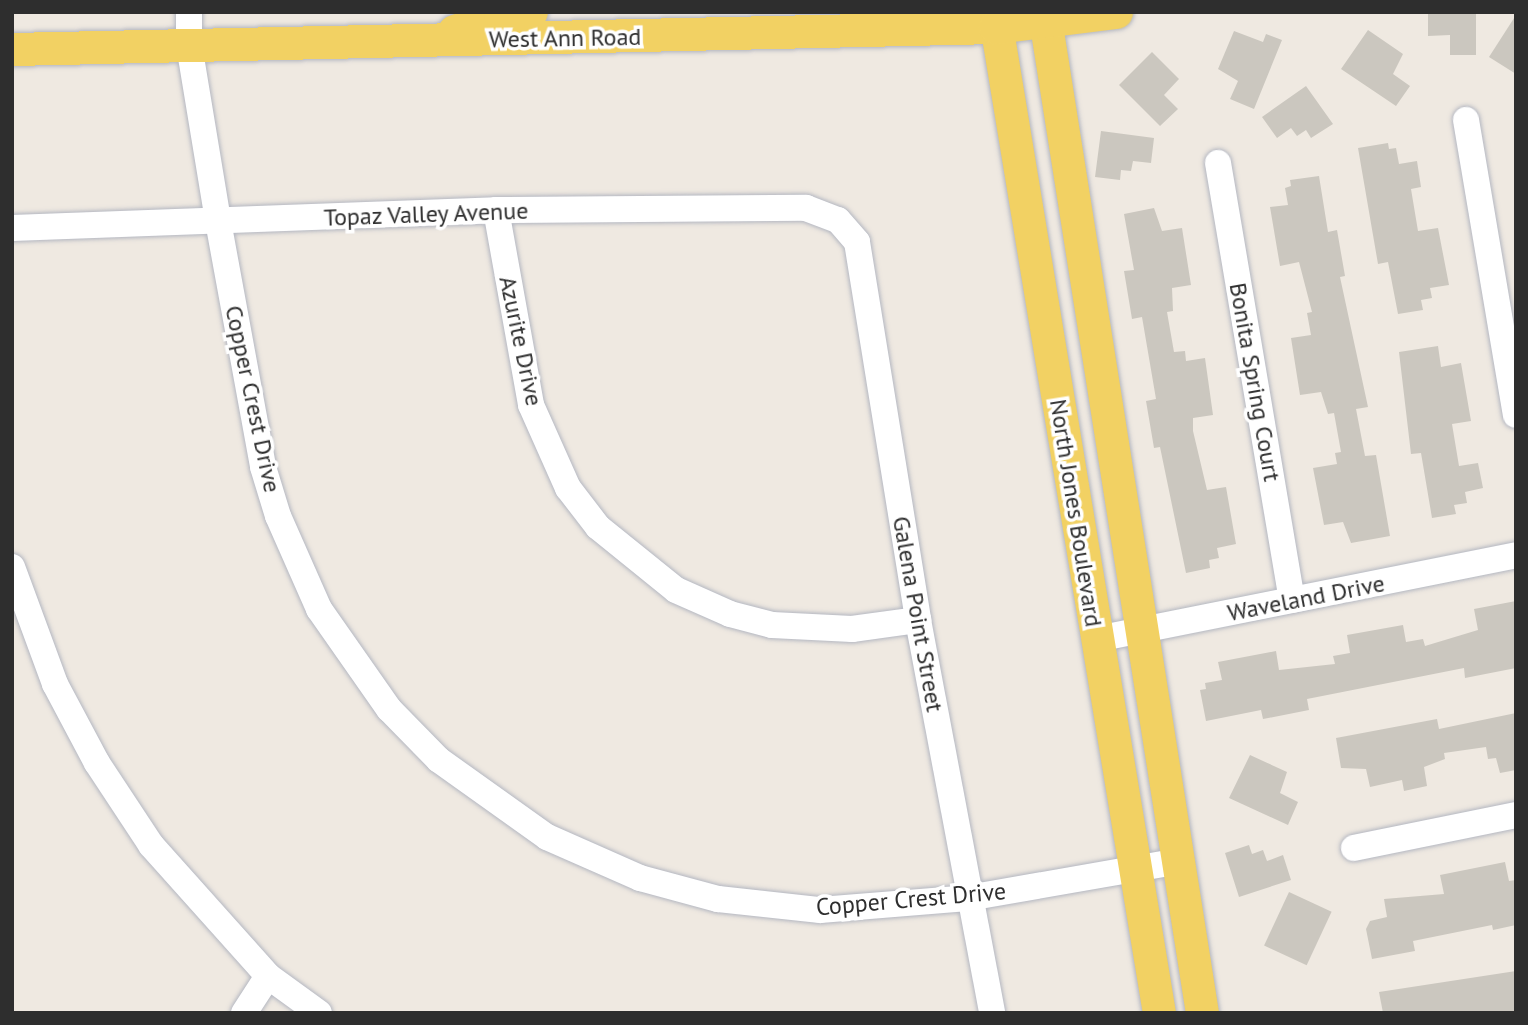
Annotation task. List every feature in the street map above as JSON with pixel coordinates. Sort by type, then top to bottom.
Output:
[{"type":"main road","points":[[425,40],[500,15],[531,12]]},
{"type":"main road","name":"West Ann Road","points":[[12,49],[425,40],[1045,18],[1116,12]]},
{"type":"main road","name":"North Jones Boulevard","points":[[1045,18],[1142,631],[1175,862],[1202,1013]]},
{"type":"main road","name":"North Jones Boulevard","points":[[994,20],[1159,1013]]},
{"type":"street","name":"Copper Crest Drive","points":[[190,12],[189,45],[218,221],[263,467],[278,516],[319,609],[389,709],[439,760],[547,837],[639,878],[719,899],[820,910],[968,898],[1175,862]]},
{"type":"street","points":[[1466,120],[1516,415]]},
{"type":"street","name":"Bonita Spring Court","points":[[1218,163],[1292,600]]},
{"type":"street","name":"Topaz Valley Avenue","points":[[12,228],[496,210],[806,208],[838,220]]},
{"type":"street","name":"Azurite Drive","points":[[496,210],[531,405],[568,488],[598,527],[676,590],[730,614],[772,625],[852,629],[918,620]]},
{"type":"street","name":"Galena Point Street","points":[[838,220],[857,242],[918,620],[968,898],[992,1013]]},
{"type":"street","name":"Waveland Drive","points":[[1097,639],[1516,555]]},
{"type":"street","points":[[12,567],[55,684],[97,763],[151,845],[268,976],[319,1013]]},
{"type":"street","points":[[1354,848],[1516,815]]},
{"type":"street","points":[[244,1013],[268,976]]},
{"type":"building","points":[[1428,12],[1476,12],[1476,55],[1450,55],[1450,35],[1428,36]]},
{"type":"building","points":[[1516,15],[1516,74],[1489,57]]},
{"type":"building","points":[[1368,30],[1403,54],[1393,74],[1410,86],[1396,106],[1341,69]]},
{"type":"building","points":[[1234,31],[1263,42],[1266,34],[1282,40],[1254,109],[1230,99],[1238,81],[1218,69]]},
{"type":"building","points":[[1152,52],[1179,79],[1164,95],[1178,109],[1160,126],[1119,85]]},
{"type":"building","points":[[1306,86],[1333,124],[1311,138],[1306,130],[1297,136],[1291,128],[1277,138],[1262,117]]},
{"type":"building","points":[[1101,131],[1154,138],[1151,163],[1133,161],[1131,171],[1121,170],[1120,180],[1095,177]]},
{"type":"building","points":[[1388,143],[1389,149],[1396,148],[1399,164],[1417,161],[1421,187],[1411,189],[1418,231],[1438,228],[1449,285],[1430,288],[1432,298],[1421,300],[1423,310],[1398,314],[1388,262],[1378,264],[1358,148]]},
{"type":"building","points":[[1319,176],[1328,232],[1337,230],[1345,276],[1340,277],[1368,407],[1356,409],[1365,456],[1376,455],[1390,536],[1351,543],[1343,522],[1324,525],[1313,468],[1337,464],[1335,453],[1341,452],[1334,413],[1328,414],[1321,392],[1300,395],[1291,338],[1311,335],[1307,313],[1312,312],[1299,262],[1280,266],[1270,207],[1288,205],[1285,188],[1291,186],[1290,180]]},
{"type":"building","points":[[1154,208],[1162,231],[1182,228],[1191,285],[1172,288],[1173,311],[1167,312],[1174,352],[1185,351],[1186,361],[1205,358],[1213,415],[1193,418],[1193,431],[1207,490],[1226,487],[1236,544],[1217,548],[1219,558],[1209,560],[1210,568],[1186,573],[1160,447],[1154,448],[1146,401],[1156,399],[1142,317],[1132,319],[1124,271],[1134,270],[1124,214]]},
{"type":"building","points":[[1438,346],[1441,367],[1461,363],[1471,421],[1452,424],[1459,466],[1478,463],[1483,488],[1465,492],[1467,503],[1454,505],[1456,514],[1432,518],[1421,453],[1411,454],[1399,352]]},
{"type":"building","points":[[1516,601],[1516,668],[1465,678],[1464,668],[1307,699],[1309,710],[1263,719],[1261,710],[1206,721],[1200,690],[1206,689],[1205,683],[1222,680],[1218,662],[1276,651],[1279,670],[1335,664],[1333,656],[1350,653],[1347,635],[1403,625],[1406,642],[1423,639],[1425,646],[1478,630],[1474,609]]},
{"type":"building","points":[[1516,713],[1516,770],[1500,773],[1496,758],[1488,759],[1486,747],[1444,753],[1445,759],[1424,767],[1427,786],[1404,791],[1402,780],[1370,787],[1366,769],[1341,768],[1336,738],[1437,719],[1439,729]]},
{"type":"building","points":[[1250,755],[1287,772],[1280,793],[1298,802],[1288,825],[1229,798]]},
{"type":"building","points":[[1249,845],[1252,854],[1263,850],[1267,861],[1283,855],[1291,880],[1239,897],[1225,853]]},
{"type":"building","points":[[1505,862],[1509,881],[1516,880],[1516,925],[1493,930],[1492,925],[1413,941],[1415,951],[1372,959],[1366,929],[1370,921],[1387,917],[1384,899],[1444,894],[1440,875]]},
{"type":"building","points":[[1289,892],[1332,912],[1307,965],[1264,945]]},
{"type":"building","points":[[1516,971],[1516,1013],[1383,1013],[1379,992]]}]
